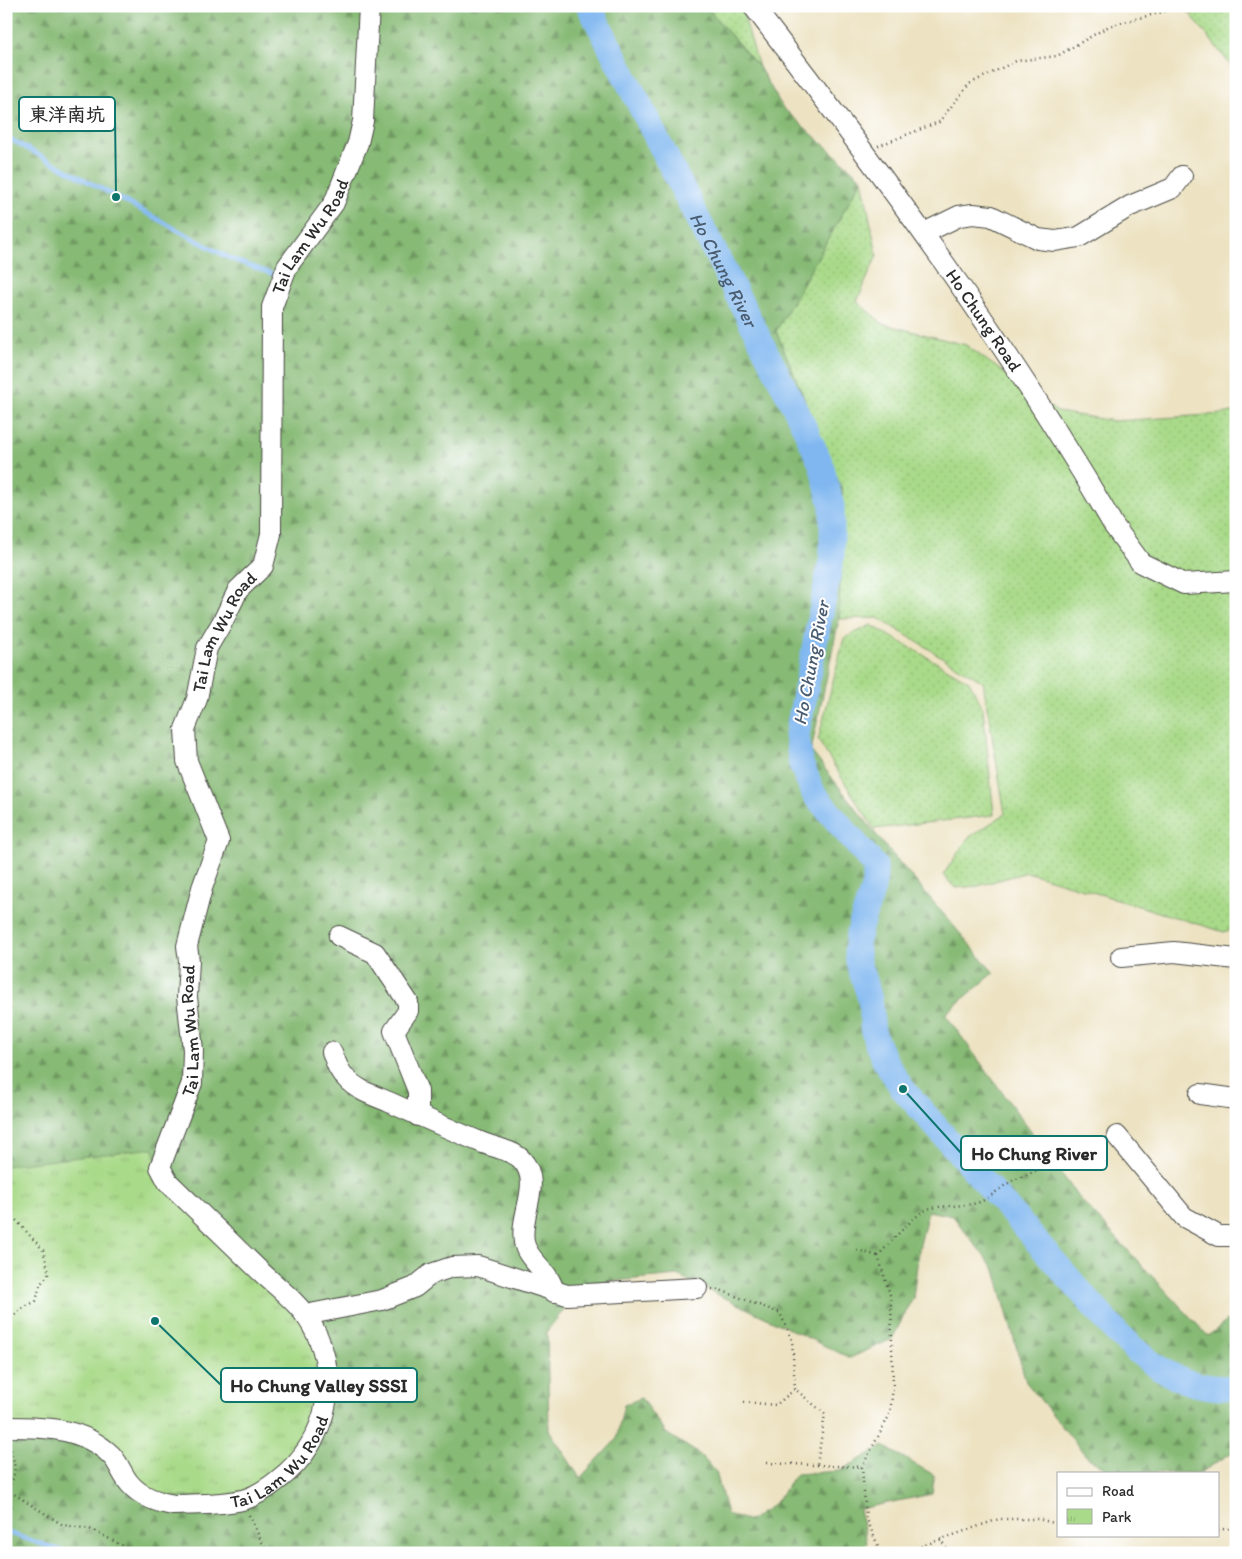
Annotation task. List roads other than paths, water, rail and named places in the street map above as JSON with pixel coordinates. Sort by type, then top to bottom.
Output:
[{"type":"street","name":"Tai Lam Wu Road","points":[[7,1435],[47,1427],[69,1431],[111,1455],[130,1484],[146,1496],[163,1503],[174,1505],[242,1500],[268,1488],[287,1474],[307,1452],[317,1436],[326,1411],[328,1391],[327,1370],[322,1346],[305,1315],[168,1182],[160,1167],[192,1083],[193,1050],[187,997],[189,961],[186,946],[202,888],[219,841],[187,761],[186,729],[197,699],[207,648],[238,590],[263,566],[271,534],[272,307],[287,267],[334,203],[358,143],[363,121],[369,6]]},
{"type":"street","name":"Ho Chung Road","points":[[753,6],[865,152],[960,283],[1114,526],[1141,563],[1184,584],[1236,581]]},
{"type":"street","points":[[924,233],[959,216],[973,214],[991,216],[1038,239],[1055,242],[1079,237],[1130,206],[1173,188],[1182,176]]},
{"type":"street","points":[[339,936],[375,953],[408,1002],[408,1011],[394,1031],[418,1092],[418,1116]]},
{"type":"street","points":[[1121,957],[1174,952],[1236,959]]},
{"type":"street","points":[[332,1052],[338,1070],[347,1080],[368,1093],[418,1116],[520,1157],[530,1171],[532,1180],[523,1224],[524,1243],[528,1252],[552,1281],[554,1292]]},
{"type":"street","points":[[1200,1094],[1236,1100]]},
{"type":"street","points":[[1117,1136],[1184,1218],[1219,1236],[1236,1236]]},
{"type":"street","points":[[305,1315],[382,1300],[415,1287],[431,1274],[452,1268],[484,1267],[567,1295],[697,1288]]},
{"type":"waterway","name":"Ho Chung River","points":[[589,6],[801,420],[821,464],[832,506],[832,556],[797,735],[801,764],[814,794],[875,866],[871,896],[858,934],[857,951],[859,965],[870,1000],[873,1031],[882,1054],[903,1089],[1117,1333],[1143,1357],[1185,1381],[1217,1388],[1236,1388]]},
{"type":"waterway","points":[[6,137],[231,259],[278,276]]},
{"type":"waterway","points":[[6,1532],[68,1553]]},
{"type":"place","name":"東洋南坑","points":[[116,197]]},
{"type":"place","name":"Ho Chung River","points":[[903,1089]]},
{"type":"place","name":"Ho Chung Valley SSSI","points":[[155,1321]]}]
